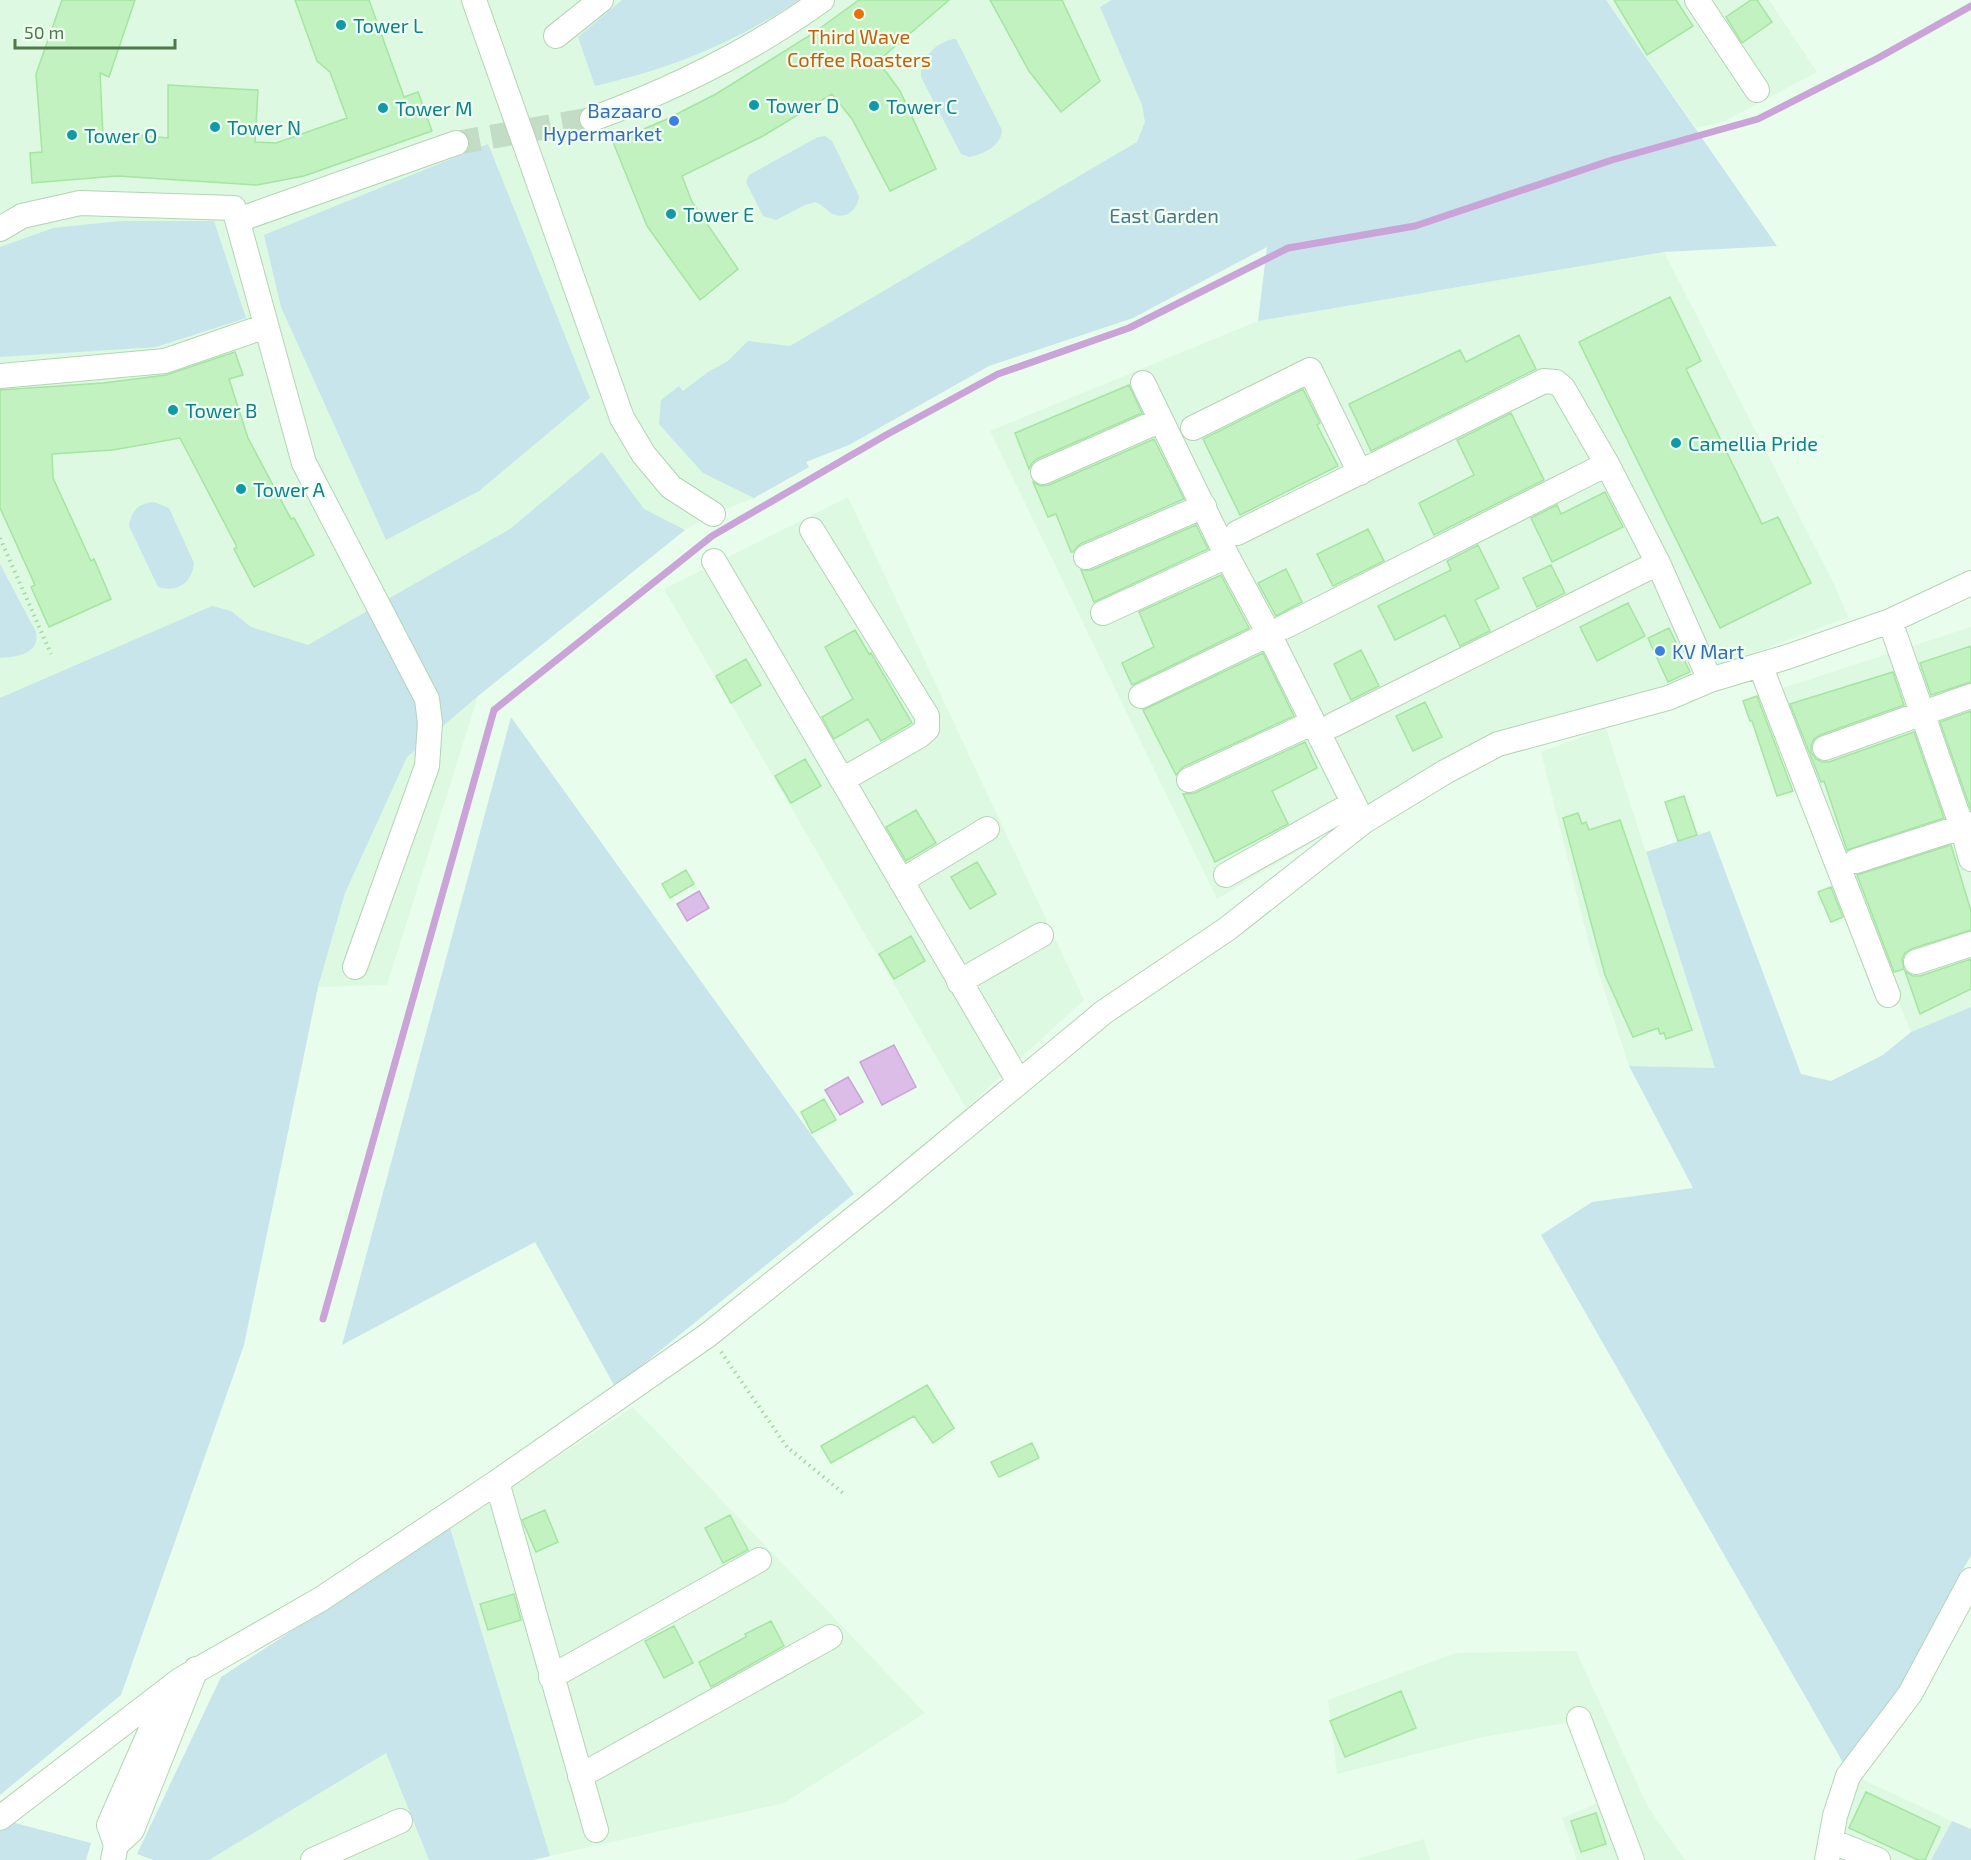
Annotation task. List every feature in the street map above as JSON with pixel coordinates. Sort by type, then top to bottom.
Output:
[{"type":"street","points":[[474,0],[622,418],[644,455],[671,487],[713,514]]},
{"type":"street","points":[[556,36],[601,0]]},
{"type":"street","points":[[591,119],[640,101],[724,62],[764,39],[822,0]]},
{"type":"street","points":[[1696,0],[1757,90]]},
{"type":"street","points":[[238,220],[456,142]]},
{"type":"street","points":[[0,229],[22,216],[80,203],[234,208],[304,463],[427,699],[430,723],[427,766],[355,967]]},
{"type":"street","points":[[0,376],[165,361],[266,326]]},
{"type":"street","points":[[1193,428],[1310,370],[1360,473]]},
{"type":"street","points":[[1238,533],[1544,381],[1556,382],[1563,388],[1607,464],[1658,563],[1710,680]]},
{"type":"street","points":[[1143,383],[1227,556],[1277,631],[1322,724],[1358,813]]},
{"type":"street","points":[[1043,472],[1161,420]]},
{"type":"street","points":[[1141,696],[1277,631],[1607,464]]},
{"type":"street","points":[[1086,557],[1204,506]]},
{"type":"street","points":[[812,530],[927,716],[927,729],[919,736],[842,780]]},
{"type":"street","points":[[1102,613],[1227,556]]},
{"type":"street","points":[[714,561],[1019,1082]]},
{"type":"street","points":[[1189,780],[1322,724],[1658,563]]},
{"type":"street","points":[[1226,875],[1445,772],[1498,744],[1668,698],[1710,680],[1890,621],[1971,583]]},
{"type":"street","points":[[1890,621],[1922,713],[1966,825],[1971,859]]},
{"type":"street","points":[[1760,665],[1888,995]]},
{"type":"street","points":[[1825,748],[1971,696]]},
{"type":"street","points":[[0,1818],[196,1669],[321,1599],[497,1482],[708,1335],[883,1195],[1104,1012],[1227,929],[1358,813]]},
{"type":"street","points":[[1856,861],[1966,825]]},
{"type":"street","points":[[901,881],[987,830]]},
{"type":"street","points":[[959,981],[1041,935]]},
{"type":"street","points":[[1916,962],[1971,944]]},
{"type":"street","points":[[497,1482],[596,1830]]},
{"type":"street","points":[[551,1677],[759,1560]]},
{"type":"street","points":[[1878,1860],[1829,1851],[1835,1816],[1848,1776],[1910,1694],[1971,1580]]},
{"type":"street","points":[[580,1776],[830,1637]]},
{"type":"street","points":[[115,1853],[132,1830],[196,1669]]},
{"type":"street","points":[[115,1853],[109,1825],[169,1689]]},
{"type":"street","points":[[1579,1719],[1632,1860]]},
{"type":"street","points":[[313,1860],[400,1821]]},
{"type":"path","points":[[0,538],[51,654]]},
{"type":"path","points":[[708,1335],[788,1447],[843,1493]]},
{"type":"shaded area","points":[[0,0],[1152,0],[1208,134],[1133,318],[989,366],[849,445],[806,462],[809,467],[754,498],[713,514],[685,530],[478,696],[387,985],[318,987],[345,893],[0,755]]},
{"type":"shaded area","points":[[1606,0],[1769,0],[1817,72],[1725,121],[1696,128]]},
{"type":"shaded area","points":[[1664,252],[1834,584],[1848,617],[1721,666],[1470,750],[1217,899],[990,431],[1258,321]]},
{"type":"shaded area","points":[[848,497],[1084,1000],[966,1108],[664,589]]},
{"type":"shaded area","points":[[1971,627],[1971,1007],[1911,1032],[1770,692]]},
{"type":"shaded area","points":[[1606,728],[1715,1068],[1629,1066],[1589,944],[1541,752]]},
{"type":"shaded area","points":[[699,891],[709,908],[687,921],[677,904]]},
{"type":"shaded area","points":[[894,1045],[916,1087],[882,1105],[860,1062]]},
{"type":"shaded area","points":[[848,1077],[863,1102],[840,1115],[825,1090]]},
{"type":"shaded area","points":[[633,1407],[925,1713],[784,1803],[550,1856],[450,1528]]},
{"type":"shaded area","points":[[1576,1651],[1648,1807],[1685,1860],[1577,1860],[1562,1818],[1600,1802],[1574,1726],[1565,1723],[1483,1737],[1337,1774],[1328,1700],[1456,1653]]},
{"type":"shaded area","points":[[386,1752],[429,1860],[209,1860]]},
{"type":"shaded area","points":[[1859,1778],[1952,1821],[1931,1860],[1857,1860],[1835,1855]]},
{"type":"shaded area","points":[[1424,1839],[1430,1860],[1354,1860]]},
{"type":"green space","points":[[622,0],[799,0],[726,42],[701,53],[676,63],[595,86],[578,37]]},
{"type":"green space","name":"East Garden","points":[[1112,0],[1606,0],[1777,246],[1664,252],[1258,321],[1267,247],[1133,318],[989,366],[849,445],[806,462],[809,467],[754,498],[703,473],[659,424],[661,400],[679,386],[683,391],[708,372],[728,361],[748,341],[790,346],[1137,142],[1145,122],[1142,105],[1100,7]]},
{"type":"green space","points":[[956,39],[1002,130],[999,141],[995,145],[980,154],[969,157],[961,154],[921,77],[921,70],[931,51],[949,40]]},
{"type":"green space","points":[[825,136],[832,141],[859,196],[853,210],[846,215],[836,215],[815,202],[776,220],[763,216],[746,182],[749,175],[818,137]]},
{"type":"green space","points":[[488,144],[590,398],[479,491],[386,540],[281,307],[264,235]]},
{"type":"green space","points":[[120,221],[214,221],[246,318],[156,347],[0,357],[0,247],[53,228]]},
{"type":"green space","points":[[602,452],[644,509],[685,530],[478,696],[407,757],[345,893],[318,987],[244,1345],[121,1695],[0,1795],[0,698],[212,606],[231,611],[251,627],[308,645],[510,529]]},
{"type":"green space","points":[[154,502],[169,508],[194,563],[187,581],[171,589],[158,587],[129,526],[137,509],[144,504]]},
{"type":"green space","points":[[0,564],[36,632],[36,639],[31,650],[26,653],[0,658]]},
{"type":"green space","points":[[511,717],[854,1194],[615,1387],[535,1242],[342,1345]]},
{"type":"green space","points":[[1710,831],[1801,1074],[1831,1081],[1883,1055],[1911,1032],[1971,1007],[1971,1556],[1899,1689],[1845,1766],[1541,1235],[1592,1202],[1693,1188],[1629,1066],[1715,1068],[1646,852]]},
{"type":"green space","points":[[450,1528],[550,1856],[533,1860],[429,1860],[386,1753],[209,1860],[153,1860],[137,1854],[221,1677]]},
{"type":"green space","points":[[0,1819],[91,1843],[86,1860],[0,1860]]},
{"type":"green space","points":[[1952,1821],[1971,1829],[1971,1860],[1931,1860]]},
{"type":"building","points":[[62,0],[135,0],[109,77],[100,73],[103,136],[125,134],[168,138],[168,85],[258,90],[255,142],[276,143],[347,118],[330,72],[317,61],[295,0],[369,0],[404,97],[418,92],[432,131],[304,176],[257,185],[117,176],[32,183],[30,153],[42,152],[36,74]]},
{"type":"building","points":[[859,0],[949,0],[878,61],[900,91],[936,169],[890,191],[852,119],[832,94],[763,136],[682,176],[692,202],[738,269],[700,300],[647,226],[613,142],[665,120],[716,94],[812,34]]},
{"type":"building","points":[[990,0],[1062,0],[1100,81],[1061,112],[1029,71]]},
{"type":"building","points":[[1614,0],[1676,0],[1693,26],[1647,55]]},
{"type":"building","points":[[1751,0],[1757,0],[1772,22],[1742,43],[1726,17]]},
{"type":"building","name":"Camellia Pride","points":[[1670,297],[1701,361],[1686,369],[1762,524],[1778,517],[1811,583],[1720,628],[1579,342]]},
{"type":"building","points":[[1519,335],[1536,369],[1371,451],[1349,404],[1460,350],[1466,362]]},
{"type":"building","points":[[235,352],[243,375],[229,379],[248,438],[291,519],[294,518],[314,555],[254,587],[234,549],[237,547],[180,438],[113,450],[52,454],[53,478],[91,561],[94,559],[111,599],[49,627],[31,587],[35,585],[0,508],[0,390],[103,383],[166,375]]},
{"type":"building","points":[[1129,385],[1142,413],[1037,459],[1029,469],[1015,433]]},
{"type":"building","points":[[1303,389],[1320,423],[1317,425],[1338,466],[1240,515],[1203,439]]},
{"type":"building","points":[[1511,413],[1544,480],[1434,535],[1419,503],[1474,475],[1457,440]]},
{"type":"building","points":[[1154,439],[1184,499],[1080,544],[1071,552],[1056,514],[1048,517],[1033,482],[1041,486],[1049,485]]},
{"type":"building","points":[[1605,492],[1623,527],[1552,562],[1531,518],[1557,505],[1561,514]]},
{"type":"building","points":[[1196,525],[1208,549],[1094,602],[1081,570],[1092,570]]},
{"type":"building","points":[[1368,529],[1384,561],[1333,586],[1317,554]]},
{"type":"building","points":[[1478,545],[1499,588],[1475,600],[1490,631],[1460,646],[1445,615],[1395,640],[1378,606],[1451,570],[1447,561]]},
{"type":"building","points":[[1551,565],[1565,593],[1537,607],[1523,578]]},
{"type":"building","points":[[1286,569],[1302,602],[1276,616],[1258,583]]},
{"type":"building","points":[[1221,575],[1249,628],[1132,685],[1122,663],[1154,647],[1139,612]]},
{"type":"building","points":[[1628,603],[1645,636],[1597,661],[1580,627]]},
{"type":"building","points":[[1669,628],[1690,672],[1668,682],[1648,638]]},
{"type":"building","points":[[855,630],[912,723],[881,741],[868,719],[834,739],[822,717],[853,699],[825,647]]},
{"type":"building","points":[[1971,646],[1971,682],[1931,695],[1920,663]]},
{"type":"building","points":[[1361,650],[1379,686],[1351,700],[1334,664]]},
{"type":"building","points":[[1263,653],[1294,716],[1183,767],[1176,775],[1143,710]]},
{"type":"building","points":[[746,659],[761,685],[731,703],[716,676]]},
{"type":"building","points":[[1893,672],[1904,705],[1820,735],[1814,739],[1811,752],[1816,759],[1829,762],[1914,732],[1944,818],[1847,850],[1824,781],[1821,782],[1790,704]]},
{"type":"building","points":[[1757,696],[1793,791],[1777,796],[1743,701]]},
{"type":"building","points":[[1425,702],[1442,737],[1413,751],[1396,716]]},
{"type":"building","points":[[1971,711],[1971,810],[1940,722]]},
{"type":"building","points":[[1305,742],[1317,768],[1272,791],[1288,824],[1215,862],[1183,794],[1195,793]]},
{"type":"building","points":[[805,759],[821,786],[791,803],[775,776]]},
{"type":"building","points":[[1684,796],[1697,835],[1678,841],[1665,802]]},
{"type":"building","points":[[916,810],[936,843],[906,861],[886,827]]},
{"type":"building","points":[[1578,813],[1582,824],[1586,822],[1589,830],[1620,820],[1692,1030],[1666,1039],[1664,1033],[1660,1034],[1658,1028],[1633,1037],[1605,975],[1563,818]]},
{"type":"building","points":[[1951,845],[1971,911],[1971,930],[1911,949],[1902,959],[1904,969],[1894,972],[1857,875]]},
{"type":"building","points":[[977,862],[996,894],[970,909],[951,877]]},
{"type":"building","points":[[686,870],[694,884],[670,898],[662,884]]},
{"type":"building","points":[[1831,887],[1843,917],[1831,922],[1818,892]]},
{"type":"building","points":[[911,936],[925,961],[894,979],[879,954]]},
{"type":"building","points":[[1971,959],[1971,989],[1920,1014],[1905,971],[1913,976],[1920,976]]},
{"type":"building","points":[[824,1099],[836,1120],[812,1133],[801,1112]]},
{"type":"building","points":[[927,1385],[954,1428],[933,1443],[914,1416],[831,1463],[821,1446]]},
{"type":"building","points":[[1032,1443],[1039,1458],[999,1477],[991,1462]]},
{"type":"building","points":[[545,1510],[558,1542],[536,1552],[522,1520]]},
{"type":"building","points":[[730,1515],[748,1550],[723,1563],[705,1528]]},
{"type":"building","points":[[514,1594],[521,1620],[488,1630],[480,1604]]},
{"type":"building","points":[[771,1621],[784,1646],[711,1687],[699,1662]]},
{"type":"building","points":[[674,1626],[693,1663],[664,1678],[645,1641]]},
{"type":"building","points":[[1401,1691],[1416,1728],[1345,1757],[1330,1721]]},
{"type":"building","points":[[1866,1792],[1940,1827],[1925,1860],[1918,1860],[1849,1828]]},
{"type":"building","points":[[1596,1813],[1606,1844],[1581,1852],[1571,1821]]},
{"type":"waterway","points":[[323,1319],[494,710],[712,536],[886,435],[998,374],[1129,328],[1288,248],[1415,226],[1612,160],[1758,119],[1878,58],[1971,6]]},
{"type":"tunnel","points":[[456,143],[592,119]]},
{"type":"place","name":"Third Wave Coffee Roasters","points":[[859,14]]},
{"type":"place","name":"Tower L","points":[[341,25]]},
{"type":"place","name":"Tower D","points":[[754,105]]},
{"type":"place","name":"Tower C","points":[[874,106]]},
{"type":"place","name":"Tower M","points":[[383,108]]},
{"type":"place","name":"Bazaaro Hypermarket","points":[[674,121]]},
{"type":"place","name":"Tower N","points":[[215,127]]},
{"type":"place","name":"Tower O","points":[[72,135]]},
{"type":"place","name":"Tower E","points":[[671,214]]},
{"type":"place","name":"Tower B","points":[[173,410]]},
{"type":"place","name":"Camellia Pride","points":[[1676,443]]},
{"type":"place","name":"Tower A","points":[[241,489]]},
{"type":"place","name":"KV Mart","points":[[1660,651]]}]
